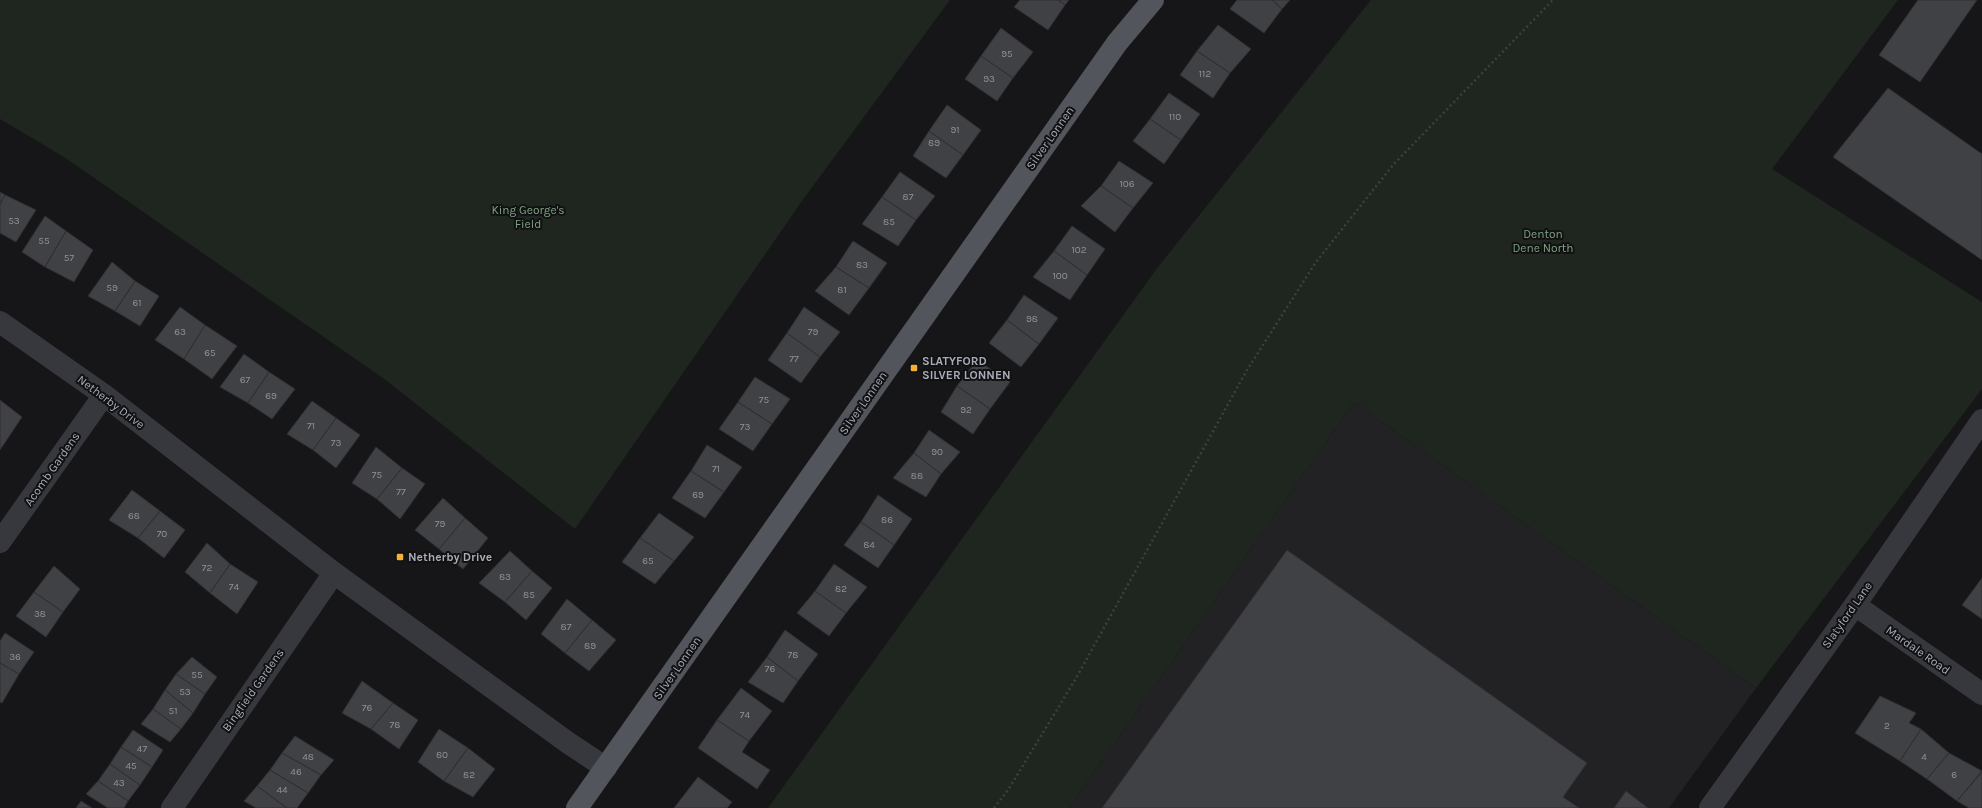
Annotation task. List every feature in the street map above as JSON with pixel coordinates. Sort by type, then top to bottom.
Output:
[{"type":"main road","name":"Silver Lonnen","points":[[577,808],[1117,43],[1153,0]]},
{"type":"street","name":"Netherby Drive","points":[[0,322],[104,395],[334,572],[567,742],[606,768]]},
{"type":"street","name":"Acomb Gardens","points":[[0,542],[104,395]]},
{"type":"street","name":"Slatyford Lane","points":[[1710,808],[1855,605],[1982,420]]},
{"type":"street","name":"Bingfield Gardens","points":[[172,808],[334,572]]},
{"type":"street","name":"Mardale Road","points":[[1855,605],[1982,694]]},
{"type":"path","points":[[994,808],[1008,790],[1075,680],[1247,370],[1316,262],[1393,165],[1553,0]]},
{"type":"shaded area","points":[[1354,402],[1756,688],[1669,808],[1069,808]]},
{"type":"green space","name":"King George's Field","points":[[0,0],[950,0],[802,201],[575,529],[383,378],[64,157],[0,119]]},
{"type":"green space","name":"Denton Dene North","points":[[1371,0],[1898,0],[1772,169],[1982,302],[1982,389],[1756,688],[1354,402],[1069,808],[768,808],[1158,267]]},
{"type":"building","points":[[1020,0],[1058,0],[1065,5],[1048,30],[1014,7]]},
{"type":"building","points":[[1058,0],[1069,0],[1065,5]]},
{"type":"building","points":[[1237,0],[1272,0],[1282,9],[1264,33],[1230,9]]},
{"type":"building","points":[[1272,0],[1290,0],[1282,9]]},
{"type":"building","points":[[1918,0],[1977,0],[1920,82],[1879,55]]},
{"type":"building","points":[[1218,25],[1251,49],[1230,73],[1197,51]]},
{"type":"building","points":[[1001,28],[1033,52],[1013,78],[981,56]]},
{"type":"building","points":[[1197,51],[1230,73],[1213,98],[1180,75]]},
{"type":"building","points":[[981,56],[1013,78],[997,101],[965,79]]},
{"type":"building","points":[[1888,88],[1982,154],[1982,260],[1833,157]]},
{"type":"building","points":[[1169,93],[1200,114],[1181,140],[1150,119]]},
{"type":"building","points":[[947,105],[981,130],[963,155],[929,131]]},
{"type":"building","points":[[1150,119],[1181,140],[1164,164],[1133,141]]},
{"type":"building","points":[[929,131],[963,155],[946,178],[913,156]]},
{"type":"building","points":[[1119,161],[1153,183],[1133,208],[1101,186]]},
{"type":"building","points":[[900,172],[935,196],[916,220],[882,197]]},
{"type":"building","points":[[1101,186],[1133,208],[1115,232],[1081,206]]},
{"type":"building","points":[[0,192],[5,195],[0,204]]},
{"type":"building","points":[[5,195],[36,210],[16,242],[0,233],[0,204]]},
{"type":"building","points":[[882,197],[916,220],[898,246],[862,224]]},
{"type":"building","points":[[45,216],[66,231],[45,267],[22,252]]},
{"type":"building","points":[[1072,226],[1105,249],[1087,275],[1054,251]]},
{"type":"building","points":[[66,231],[93,250],[74,282],[45,267]]},
{"type":"building","points":[[853,241],[887,263],[869,288],[836,267]]},
{"type":"building","points":[[1054,251],[1087,275],[1070,300],[1033,277]]},
{"type":"building","points":[[112,262],[135,281],[115,311],[88,296]]},
{"type":"building","points":[[836,267],[869,288],[849,315],[815,291]]},
{"type":"building","points":[[135,281],[159,296],[140,326],[115,311]]},
{"type":"building","points":[[1024,295],[1058,318],[1039,344],[1007,320]]},
{"type":"building","points":[[180,307],[205,325],[184,359],[155,340]]},
{"type":"building","points":[[804,307],[840,332],[820,357],[787,333]]},
{"type":"building","points":[[1007,320],[1039,344],[1021,367],[989,343]]},
{"type":"building","points":[[205,325],[237,346],[212,379],[184,359]]},
{"type":"building","points":[[787,333],[820,357],[801,383],[768,360]]},
{"type":"building","points":[[244,354],[269,372],[248,403],[220,387]]},
{"type":"building","points":[[977,360],[1010,382],[990,409],[957,386]]},
{"type":"building","points":[[269,372],[295,389],[272,419],[248,403]]},
{"type":"building","points":[[755,377],[790,399],[772,424],[738,402]]},
{"type":"building","points":[[957,386],[990,409],[973,434],[941,412]]},
{"type":"building","points":[[0,400],[22,417],[0,450]]},
{"type":"building","points":[[312,401],[336,418],[313,450],[287,434]]},
{"type":"building","points":[[738,402],[772,424],[753,451],[719,429]]},
{"type":"building","points":[[336,418],[360,435],[336,468],[313,450]]},
{"type":"building","points":[[929,430],[960,452],[941,474],[914,453]]},
{"type":"building","points":[[707,445],[742,467],[724,492],[691,471]]},
{"type":"building","points":[[376,447],[402,468],[377,499],[352,483]]},
{"type":"building","points":[[914,453],[941,474],[926,497],[893,478]]},
{"type":"building","points":[[402,468],[425,484],[400,519],[377,499]]},
{"type":"building","points":[[691,471],[724,492],[705,518],[672,498]]},
{"type":"building","points":[[132,490],[160,511],[138,538],[109,520]]},
{"type":"building","points":[[878,495],[912,519],[894,545],[861,522]]},
{"type":"building","points":[[443,498],[465,518],[439,549],[415,530]]},
{"type":"building","points":[[160,511],[185,530],[164,558],[138,538]]},
{"type":"building","points":[[659,513],[694,537],[674,561],[640,538]]},
{"type":"building","points":[[465,518],[488,538],[463,569],[439,549]]},
{"type":"building","points":[[861,522],[894,545],[878,568],[844,545]]},
{"type":"building","points":[[640,538],[674,561],[655,584],[622,562]]},
{"type":"building","points":[[207,543],[230,564],[210,593],[185,572]]},
{"type":"building","points":[[1287,550],[1587,763],[1563,797],[1579,808],[1102,808]]},
{"type":"building","points":[[510,551],[532,571],[505,602],[479,583]]},
{"type":"building","points":[[230,564],[258,582],[237,614],[210,593]]},
{"type":"building","points":[[834,564],[867,587],[846,613],[815,591]]},
{"type":"building","points":[[54,566],[80,589],[63,612],[34,592]]},
{"type":"building","points":[[532,571],[552,588],[526,620],[505,602]]},
{"type":"building","points":[[1982,578],[1982,619],[1962,605]]},
{"type":"building","points":[[815,591],[846,613],[829,636],[797,613]]},
{"type":"building","points":[[34,592],[63,612],[46,637],[16,616]]},
{"type":"building","points":[[567,599],[592,620],[565,653],[541,634]]},
{"type":"building","points":[[592,620],[616,640],[589,671],[565,653]]},
{"type":"building","points":[[785,630],[818,654],[798,681],[767,657]]},
{"type":"building","points":[[5,633],[34,652],[19,674],[0,663],[0,641]]},
{"type":"building","points":[[192,657],[217,677],[205,694],[176,674]]},
{"type":"building","points":[[767,657],[798,681],[783,703],[748,682]]},
{"type":"building","points":[[0,663],[19,674],[2,703],[0,702]]},
{"type":"building","points":[[176,674],[205,694],[193,713],[165,690]]},
{"type":"building","points":[[362,681],[393,703],[371,729],[342,713]]},
{"type":"building","points":[[741,688],[772,711],[749,741],[717,720]]},
{"type":"building","points":[[165,690],[193,713],[181,729],[153,709]]},
{"type":"building","points":[[1880,696],[1916,713],[1909,723],[1921,729],[1900,761],[1855,733]]},
{"type":"building","points":[[393,703],[418,720],[399,749],[371,729]]},
{"type":"building","points":[[153,709],[181,729],[170,742],[141,724]]},
{"type":"building","points":[[717,720],[749,741],[742,752],[770,770],[757,789],[698,748]]},
{"type":"building","points":[[439,729],[468,748],[444,781],[418,762]]},
{"type":"building","points":[[1921,729],[1949,753],[1927,779],[1900,761]]},
{"type":"building","points":[[133,730],[163,750],[152,767],[121,747]]},
{"type":"building","points":[[295,736],[334,760],[321,775],[282,753]]},
{"type":"building","points":[[121,747],[152,767],[140,785],[110,764]]},
{"type":"building","points":[[468,748],[495,769],[473,797],[444,781]]},
{"type":"building","points":[[282,753],[321,775],[308,793],[270,770]]},
{"type":"building","points":[[1949,753],[1982,771],[1957,801],[1927,779]]},
{"type":"building","points":[[110,764],[140,785],[128,801],[98,781]]},
{"type":"building","points":[[270,770],[308,793],[297,808],[287,808],[257,786]]},
{"type":"building","points":[[1982,772],[1982,808],[1969,808],[1957,801]]},
{"type":"building","points":[[698,777],[732,802],[727,808],[674,808]]},
{"type":"building","points":[[98,781],[128,801],[124,808],[108,808],[86,794]]},
{"type":"building","points":[[257,786],[287,808],[256,808],[244,801]]},
{"type":"building","points":[[1626,791],[1648,808],[1614,808]]},
{"type":"building","points":[[81,801],[92,808],[76,808]]},
{"type":"place","name":"SLATYFORD SILVER LONNEN","points":[[914,368]]},
{"type":"place","name":"Netherby Drive","points":[[400,557]]}]
